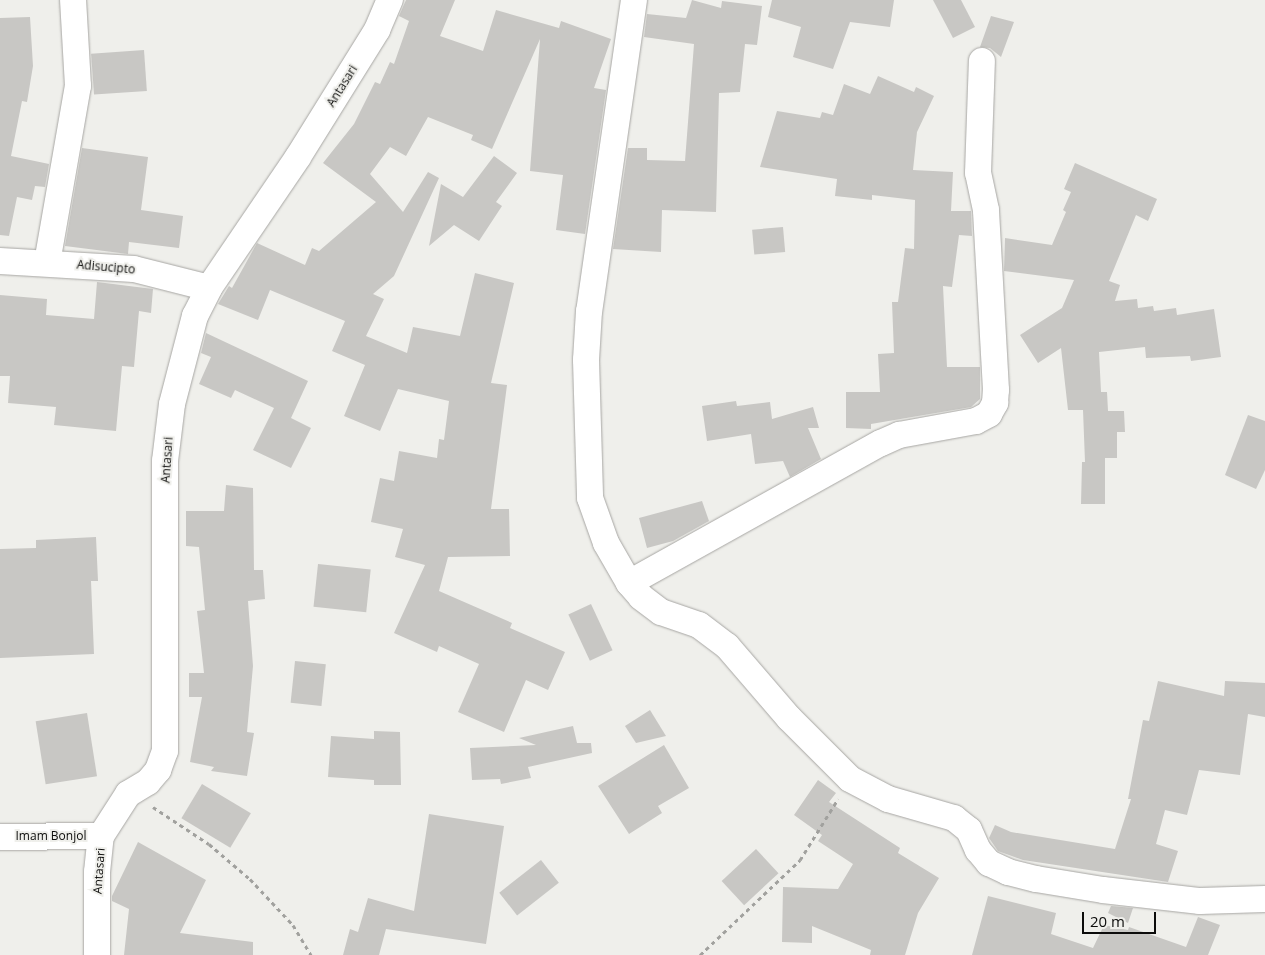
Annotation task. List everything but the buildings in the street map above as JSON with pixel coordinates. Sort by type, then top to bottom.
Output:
[{"type":"street","points":[[47,262],[78,86],[73,0]]},
{"type":"street","name":"Antasari","points":[[97,955],[97,872],[101,836],[128,794],[148,782],[158,770],[165,751],[165,461],[172,404],[182,358],[195,316],[209,288],[298,157],[377,30],[390,0]]},
{"type":"street","points":[[634,0],[589,311],[586,360],[590,498],[606,543],[629,583],[641,597],[661,612],[699,625],[727,646],[789,718],[850,779],[888,799],[954,818],[969,830],[978,850],[989,863],[1008,872],[1167,898],[1265,899]]},
{"type":"street","points":[[629,583],[882,443],[900,435],[976,421],[989,414],[995,403],[996,390],[986,210],[978,172],[982,61]]},
{"type":"street","name":"Adisucipto","points":[[0,261],[47,262],[134,269],[209,288]]},
{"type":"street","name":"Imam Bonjol","points":[[0,837],[101,836]]},
{"type":"path","points":[[700,955],[800,860],[850,779]]},
{"type":"path","points":[[128,794],[166,814],[210,844],[250,879],[293,925],[311,955]]}]
